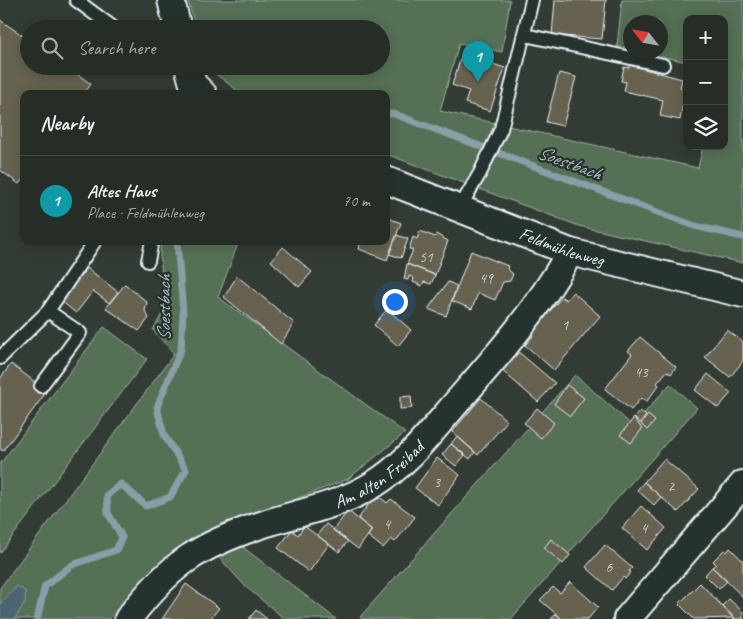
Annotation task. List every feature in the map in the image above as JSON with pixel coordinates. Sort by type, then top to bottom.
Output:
[{"type":"street","points":[[171,0],[176,20]]},
{"type":"street","name":"Feldmühlenweg","points":[[390,182],[570,252],[743,294]]},
{"type":"street","name":"Am alten Freibad","points":[[128,619],[150,591],[173,568],[205,547],[265,524],[325,508],[371,486],[412,454],[494,359],[556,278],[570,252]]},
{"type":"street","points":[[627,619],[743,484]]},
{"type":"lane","points":[[76,0],[104,20]]},
{"type":"lane","points":[[459,209],[480,173],[501,129],[532,0]]},
{"type":"lane","points":[[525,35],[663,65]]},
{"type":"lane","points":[[0,358],[48,311],[92,245]]},
{"type":"lane","points":[[148,261],[151,245]]},
{"type":"lane","points":[[41,386],[80,334],[48,311]]},
{"type":"green space","points":[[188,0],[510,0],[502,52],[459,43],[440,111],[698,168],[702,150],[728,150],[728,15],[683,15],[683,61],[668,58],[668,15],[623,15],[623,47],[617,46],[622,0],[743,0],[743,263],[579,226],[390,155],[390,90],[237,90],[217,75],[390,75],[390,20],[194,20]]},
{"type":"green space","points":[[161,245],[238,245],[218,297],[405,433],[348,479],[191,539],[135,589],[110,619],[0,619],[0,588],[174,354],[153,330],[166,307],[160,257]]},
{"type":"green space","points":[[104,327],[147,359],[0,553],[0,464]]},
{"type":"green space","points":[[575,375],[633,426],[670,384],[697,408],[511,619],[362,619],[360,617]]},
{"type":"green space","points":[[235,541],[336,619],[285,619],[246,587],[214,552]]},
{"type":"water","points":[[17,586],[26,592],[25,602],[15,619],[0,619],[0,604]]},
{"type":"building","points":[[555,0],[606,0],[602,39],[552,35]]},
{"type":"building","points":[[0,20],[20,34],[20,75],[78,75],[91,84],[87,90],[20,90],[20,183],[19,184],[0,170]]},
{"type":"building","points":[[462,54],[505,68],[490,111],[465,103],[469,91],[452,85]]},
{"type":"building","points":[[629,65],[682,79],[680,88],[683,88],[683,104],[680,120],[660,116],[663,100],[624,91],[626,82],[621,81],[624,67],[629,68]]},
{"type":"building","points":[[559,73],[576,77],[563,126],[546,122]]},
{"type":"building","points":[[390,219],[401,223],[387,260],[359,249],[360,245],[390,245]]},
{"type":"building","points":[[420,231],[435,237],[436,234],[448,241],[435,275],[407,264],[413,250],[409,249],[413,237],[417,239]]},
{"type":"building","points":[[397,235],[408,239],[401,258],[389,254]]},
{"type":"building","points":[[283,247],[312,272],[299,287],[271,261]]},
{"type":"building","points":[[471,251],[508,266],[507,269],[513,274],[510,281],[503,282],[495,300],[478,293],[472,309],[452,301]]},
{"type":"building","points":[[407,264],[435,275],[431,284],[424,282],[422,286],[413,282],[414,278],[409,276],[408,280],[404,279]]},
{"type":"building","points":[[87,268],[118,292],[109,303],[93,291],[76,313],[61,301]]},
{"type":"building","points":[[237,276],[294,323],[281,344],[224,297]]},
{"type":"building","points":[[448,282],[457,286],[446,316],[428,309]]},
{"type":"building","points":[[125,284],[147,302],[145,311],[149,318],[139,331],[106,308]]},
{"type":"building","points":[[573,292],[600,316],[554,370],[525,345],[533,336],[530,334],[562,297],[566,300]]},
{"type":"building","points":[[387,309],[411,330],[398,346],[374,325]]},
{"type":"building","points":[[727,330],[743,342],[743,361],[730,377],[705,357]]},
{"type":"building","points":[[640,337],[676,367],[671,374],[667,371],[657,383],[659,385],[647,401],[641,398],[631,410],[605,389],[632,354],[628,351]]},
{"type":"building","points":[[515,349],[555,383],[538,402],[499,368]]},
{"type":"building","points":[[11,364],[47,391],[3,451],[0,449],[0,379]]},
{"type":"building","points":[[708,374],[731,393],[718,408],[695,390]]},
{"type":"building","points":[[567,385],[584,398],[570,416],[554,404]]},
{"type":"building","points":[[411,396],[412,408],[400,409],[400,397]]},
{"type":"building","points":[[481,398],[507,421],[478,455],[452,432]]},
{"type":"building","points":[[537,408],[554,423],[541,438],[524,423]]},
{"type":"building","points":[[640,411],[646,416],[640,423],[634,418]]},
{"type":"building","points":[[648,415],[655,421],[647,430],[641,424]]},
{"type":"building","points":[[634,418],[642,429],[631,443],[620,435]]},
{"type":"building","points":[[457,436],[475,452],[470,459],[451,444]]},
{"type":"building","points":[[451,444],[465,455],[456,466],[442,455]]},
{"type":"building","points":[[437,458],[460,475],[438,505],[415,488]]},
{"type":"building","points":[[664,459],[699,489],[678,512],[644,482]]},
{"type":"building","points":[[644,482],[661,497],[654,505],[637,490]]},
{"type":"building","points":[[376,494],[387,503],[391,499],[415,517],[395,542],[391,539],[383,548],[368,536],[372,530],[358,519]]},
{"type":"building","points":[[641,506],[666,528],[647,550],[622,528]]},
{"type":"building","points":[[348,511],[372,530],[358,549],[333,530]]},
{"type":"building","points":[[326,524],[348,541],[339,552],[317,535]]},
{"type":"building","points":[[304,526],[329,544],[309,572],[278,548],[292,530],[298,535]]},
{"type":"building","points":[[551,539],[570,555],[563,564],[544,548]]},
{"type":"building","points":[[605,545],[632,568],[625,579],[623,577],[612,590],[586,567]]},
{"type":"building","points":[[730,548],[743,561],[743,597],[712,567],[716,564],[713,561],[724,550],[727,552]]},
{"type":"building","points":[[712,567],[727,581],[719,589],[705,575]]},
{"type":"building","points":[[570,582],[598,607],[588,619],[562,619],[540,600],[553,587],[560,593]]},
{"type":"building","points":[[700,583],[735,618],[694,619],[679,604]]},
{"type":"building","points":[[186,584],[219,608],[210,619],[162,619]]},
{"type":"building","points":[[729,599],[743,612],[743,619],[734,619],[722,606]]},
{"type":"building","points":[[256,610],[267,619],[249,619]]},
{"type":"building","points":[[556,614],[562,619],[551,619]]},
{"type":"waterway","name":"Soestbach","points":[[390,114],[695,226],[743,237]]},
{"type":"waterway","name":"Soestbach","points":[[37,619],[45,586],[72,565],[116,550],[122,537],[108,513],[107,495],[121,484],[146,506],[170,497],[186,470],[164,435],[157,407],[181,349],[183,312],[177,245]]},
{"type":"place","name":"Altes Haus","points":[[478,82]]}]
